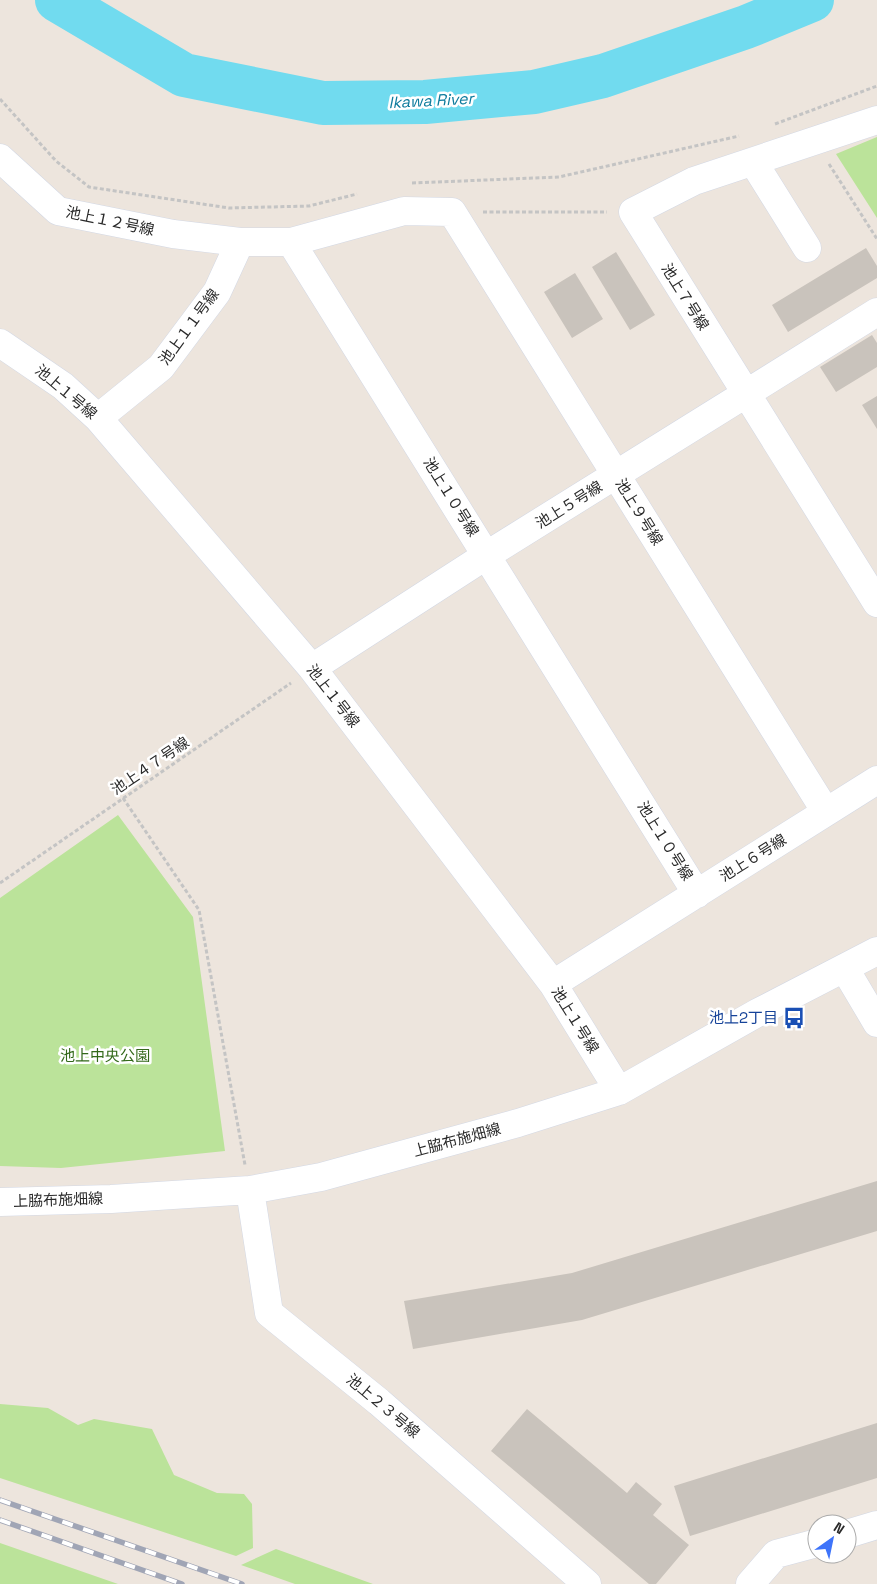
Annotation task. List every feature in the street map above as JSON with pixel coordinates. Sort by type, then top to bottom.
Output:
[{"type":"street","points":[[633,212],[694,181],[754,163],[814,140],[877,120]]},
{"type":"street","name":"池上１２号線","points":[[0,158],[58,211],[173,234],[240,242],[291,242]]},
{"type":"street","points":[[754,163],[807,248]]},
{"type":"street","points":[[291,242],[404,211],[452,212]]},
{"type":"street","name":"池上９号線","points":[[452,212],[826,812]]},
{"type":"street","name":"池上７号線","points":[[633,212],[745,395],[877,603]]},
{"type":"street","name":"池上１１号線","points":[[98,418],[161,367],[217,292],[240,242]]},
{"type":"street","name":"池上１０号線","points":[[291,242],[697,894]]},
{"type":"street","name":"池上５号線","points":[[312,668],[487,555],[617,476],[877,312]]},
{"type":"street","name":"池上１号線","points":[[0,343],[63,386],[98,418],[312,668],[553,984],[619,1091]]},
{"type":"street","name":"池上６号線","points":[[553,984],[877,780]]},
{"type":"street","name":"上脇布施畑線","points":[[0,1202],[111,1199],[250,1190],[321,1177],[518,1123],[619,1091],[757,1012],[845,969],[877,951]]},
{"type":"street","points":[[845,969],[877,1023]]},
{"type":"street","name":"池上２３号線","points":[[250,1190],[269,1313],[379,1402],[587,1584]]},
{"type":"street","points":[[857,1531],[877,1525]]},
{"type":"street","points":[[750,1584],[776,1554],[807,1546]]},
{"type":"path","points":[[765,128],[877,86]]},
{"type":"path","points":[[0,99],[56,161],[89,187],[229,208],[309,206],[365,192]]},
{"type":"path","points":[[410,183],[559,177],[747,135]]},
{"type":"path","points":[[814,140],[877,239]]},
{"type":"path","points":[[452,212],[633,212]]},
{"type":"path","name":"池上４７号線","points":[[0,883],[312,668]]},
{"type":"path","points":[[123,798],[199,910],[250,1190]]},
{"type":"green space","points":[[877,137],[877,218],[836,154]]},
{"type":"green space","name":"池上中央公園","points":[[118,815],[193,917],[225,1151],[61,1168],[0,1166],[0,898]]},
{"type":"green space","points":[[0,1404],[48,1408],[78,1425],[94,1419],[152,1429],[174,1475],[217,1493],[244,1494],[252,1504],[253,1548],[236,1556],[0,1478]]},
{"type":"green space","points":[[0,1543],[118,1584],[0,1584]]},
{"type":"green space","points":[[276,1549],[373,1584],[295,1584],[241,1565]]},
{"type":"building","points":[[866,248],[877,266],[877,278],[788,332],[772,305]]},
{"type":"building","points":[[616,252],[655,315],[630,330],[592,267]]},
{"type":"building","points":[[575,273],[603,319],[572,338],[544,292]]},
{"type":"building","points":[[872,335],[877,343],[877,367],[836,392],[820,367]]},
{"type":"building","points":[[877,396],[877,429],[862,405]]},
{"type":"building","points":[[877,1181],[877,1231],[582,1320],[413,1349],[404,1301],[572,1273]]},
{"type":"building","points":[[527,1409],[627,1493],[636,1482],[662,1504],[653,1515],[689,1545],[656,1584],[649,1584],[491,1451]]},
{"type":"building","points":[[877,1423],[877,1478],[690,1536],[674,1486]]},
{"type":"waterway","name":"Ikawa River","points":[[57,0],[184,75],[323,103],[425,102],[534,92],[603,76],[746,27],[812,0]]},
{"type":"railway","points":[[0,1500],[242,1584]]},
{"type":"railway","points":[[0,1520],[182,1584]]},
{"type":"place","name":"池上2丁目","points":[[794,1018]]}]
